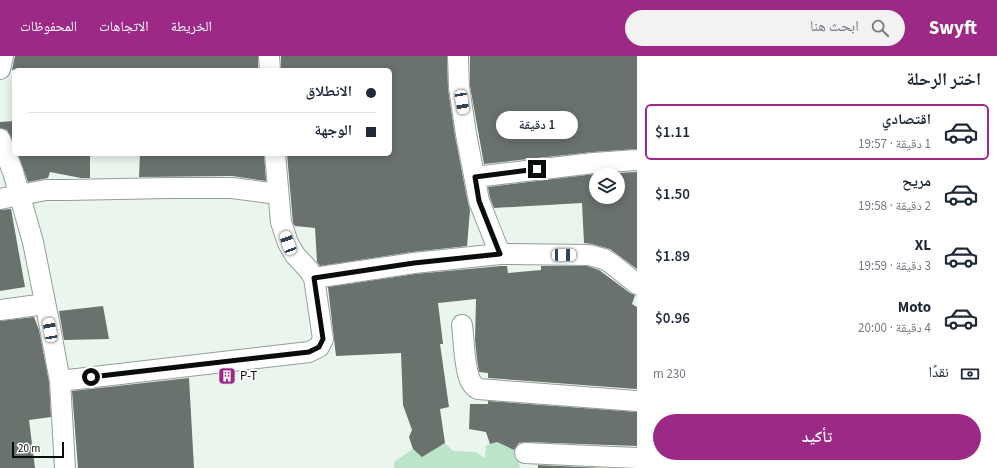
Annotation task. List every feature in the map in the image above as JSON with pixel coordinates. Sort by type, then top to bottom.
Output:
[{"type":"street","points":[[0,69],[3,56]]},
{"type":"street","points":[[269,56],[270,68]]},
{"type":"street","points":[[458,56],[459,87],[479,201],[500,254]]},
{"type":"street","points":[[0,139],[13,172],[9,198],[33,242],[60,381],[65,468]]},
{"type":"street","points":[[60,381],[309,352],[319,347],[323,339],[314,278],[295,255],[288,243],[281,222],[275,156]]},
{"type":"street","points":[[475,177],[594,163],[637,160]]},
{"type":"street","points":[[9,198],[46,190],[168,188],[232,188],[278,194]]},
{"type":"street","points":[[314,278],[414,263],[500,254],[589,255],[604,259],[637,284]]},
{"type":"street","points":[[0,310],[45,304]]},
{"type":"street","points":[[462,325],[468,373],[473,386],[478,389],[637,401]]},
{"type":"street","points":[[525,453],[637,458]]},
{"type":"green space","points":[[497,442],[516,451],[520,468],[394,468],[394,462],[413,449],[422,456],[445,443],[453,451],[476,452],[485,458],[486,445]]},
{"type":"building","points":[[15,56],[258,56],[258,68],[12,68]]},
{"type":"building","points":[[281,56],[447,56],[448,89],[455,136],[470,210],[467,246],[412,252],[320,266],[317,262],[315,228],[295,226],[293,223],[287,156],[392,156],[392,68],[281,68]]},
{"type":"building","points":[[470,56],[637,56],[637,149],[593,152],[484,164],[470,86]]},
{"type":"building","points":[[12,121],[12,139],[7,130],[0,128],[0,122]]},
{"type":"building","points":[[19,156],[90,156],[90,178],[81,178],[50,172],[48,178],[28,182]]},
{"type":"building","points":[[140,156],[264,156],[266,181],[232,176],[139,177]]},
{"type":"building","points":[[637,172],[637,269],[610,249],[584,243],[582,203],[494,208],[488,187],[589,175],[589,204],[625,204],[625,173]]},
{"type":"building","points":[[11,209],[25,287],[0,291],[0,210]]},
{"type":"building","points":[[507,266],[508,273],[541,270],[541,266],[587,266],[599,270],[630,293],[635,295],[632,304],[637,307],[637,389],[488,378],[488,373],[479,372],[477,359],[475,340],[476,299],[438,303],[443,344],[440,344],[449,407],[440,409],[445,443],[422,457],[413,449],[409,437],[412,430],[403,405],[401,353],[336,356],[328,287],[415,274]]},
{"type":"building","points":[[103,306],[109,339],[64,340],[59,311]]},
{"type":"building","points":[[34,317],[39,330],[49,382],[51,417],[29,420],[35,468],[0,468],[0,321]]},
{"type":"building","points":[[189,378],[194,468],[78,468],[72,391]]},
{"type":"building","points":[[488,401],[637,412],[637,446],[526,442],[519,443],[514,450],[497,442],[490,444],[486,432],[469,429],[470,404],[488,404]]},
{"type":"building","points":[[538,465],[603,468],[538,468]]},
{"type":"place","name":"P-T","points":[[227,376]]},
{"type":"route","points":[[91,377],[309,352],[319,347],[323,339],[314,278],[414,263],[500,254],[479,201],[475,177],[537,169]]}]
